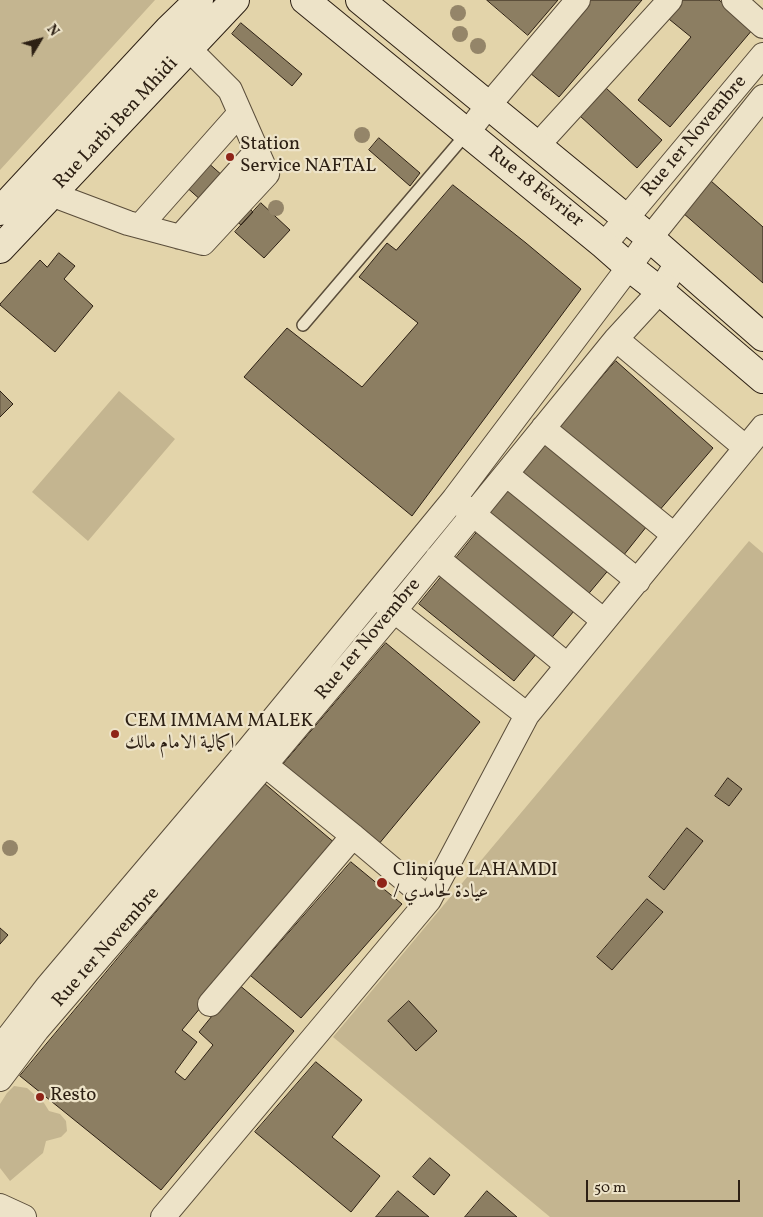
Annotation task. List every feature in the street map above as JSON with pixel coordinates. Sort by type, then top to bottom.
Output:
[{"type":"street","name":"Rue Larbi Ben Mhidi","points":[[0,249],[41,185],[170,29],[199,0]]},
{"type":"street","name":"Rue Larbi Ben Mhidi","points":[[0,211],[41,185],[189,48],[235,0]]},
{"type":"street","name":"Rue 18 Février","points":[[305,0],[629,267],[761,373]]},
{"type":"street","name":"Rue 18 Février","points":[[360,0],[650,238],[763,337]]},
{"type":"street","points":[[467,133],[578,0]]},
{"type":"street","points":[[538,146],[670,0]]},
{"type":"street","points":[[734,0],[763,26]]},
{"type":"street","points":[[41,185],[128,223],[203,243],[267,174],[230,90],[170,29]]},
{"type":"street","name":"Rue 1er Novembre","points":[[604,245],[763,55]]},
{"type":"street","name":"Rue 1er Novembre","points":[[0,1078],[256,758],[311,674],[454,499],[650,238],[763,96]]},
{"type":"street","points":[[140,226],[240,113]]},
{"type":"street","name":"Rue 1er Novembre","points":[[0,1048],[47,988],[256,758],[330,688],[616,338],[660,291],[677,263]]},
{"type":"street","points":[[616,338],[746,448]]},
{"type":"street","points":[[163,1217],[429,900],[528,715],[763,427]]},
{"type":"street","points":[[543,428],[674,534]]},
{"type":"street","points":[[506,474],[638,581]]},
{"type":"street","points":[[454,499],[604,621]]},
{"type":"street","points":[[437,558],[567,665]]},
{"type":"street","points":[[375,595],[528,715]]},
{"type":"street","points":[[311,674],[330,688]]},
{"type":"street","points":[[256,758],[354,836],[429,900]]},
{"type":"street","points":[[210,1004],[354,836]]},
{"type":"street","points":[[0,1206],[24,1217]]},
{"type":"lane","points":[[303,325],[467,133]]},
{"type":"shaded area","points":[[0,0],[155,0],[0,170]]},
{"type":"shaded area","points":[[119,391],[175,439],[88,541],[32,492]]},
{"type":"shaded area","points":[[749,541],[763,553],[763,1217],[550,1217],[333,1037]],"holes":[[[728,779],[742,789],[729,806],[715,796]],[[687,829],[703,841],[664,890],[649,877]],[[647,899],[663,913],[612,970],[597,956]]]},
{"type":"shaded area","points":[[14,1086],[27,1088],[44,1103],[49,1111],[60,1114],[66,1121],[67,1131],[61,1137],[46,1141],[43,1153],[10,1181],[0,1168],[0,1104]]},
{"type":"building","points":[[487,0],[558,0],[528,35]]},
{"type":"building","points":[[582,0],[642,0],[559,97],[524,68]]},
{"type":"building","points":[[677,0],[719,0],[753,29],[670,127],[638,100],[691,37],[664,15]]},
{"type":"building","points":[[241,23],[302,74],[292,86],[232,34]]},
{"type":"building","points":[[606,88],[662,140],[637,168],[580,116]]},
{"type":"building","points":[[379,138],[420,173],[410,186],[369,150]]},
{"type":"building","points":[[206,161],[241,192],[237,197],[253,212],[241,225],[225,211],[220,217],[184,185]]},
{"type":"building","points":[[711,181],[763,227],[763,283],[683,213]]},
{"type":"building","points":[[453,185],[581,289],[412,516],[244,377],[287,328],[362,387],[418,323],[359,277],[387,243],[396,250]]},
{"type":"building","points":[[261,203],[290,230],[264,258],[235,232]]},
{"type":"building","points":[[59,253],[75,266],[64,279],[93,306],[55,352],[0,304],[40,260],[47,267]]},
{"type":"building","points":[[616,361],[713,448],[658,512],[557,429]]},
{"type":"building","points":[[0,391],[13,404],[0,417]]},
{"type":"building","points":[[547,444],[647,526],[619,561],[518,478]]},
{"type":"building","points":[[512,486],[611,567],[585,598],[487,517]]},
{"type":"building","points":[[478,531],[574,611],[549,641],[453,562]]},
{"type":"building","points":[[442,576],[537,653],[514,681],[419,604]]},
{"type":"building","points":[[386,643],[480,722],[378,845],[281,767]]},
{"type":"building","points":[[728,778],[742,789],[729,806],[715,796]]},
{"type":"building","points":[[264,783],[336,844],[182,1030],[197,1042],[175,1072],[185,1080],[213,1045],[199,1032],[238,984],[294,1031],[161,1190],[20,1076]]},
{"type":"building","points":[[687,828],[703,841],[664,890],[649,877]]},
{"type":"building","points":[[351,862],[402,904],[301,1018],[251,976]]},
{"type":"building","points":[[647,899],[663,912],[612,970],[597,957]]},
{"type":"building","points":[[0,928],[8,935],[0,944]]},
{"type":"building","points":[[409,1001],[437,1031],[416,1051],[388,1021]]},
{"type":"building","points":[[316,1062],[362,1100],[332,1137],[380,1176],[351,1212],[255,1132]]},
{"type":"building","points":[[430,1158],[450,1175],[434,1195],[413,1177]]},
{"type":"building","points":[[398,1191],[429,1217],[376,1217]]},
{"type":"building","points":[[487,1191],[517,1217],[465,1217]]},
{"type":"place","name":"Station Service NAFTAL","points":[[230,157]]},
{"type":"place","name":"CEM IMMAM MALEK اكمالية الامام مالك","points":[[115,734]]},
{"type":"place","name":"Clinique LAHAMDI / عيادة لحامدي","points":[[382,883]]},
{"type":"place","name":"Resto","points":[[40,1097]]}]
